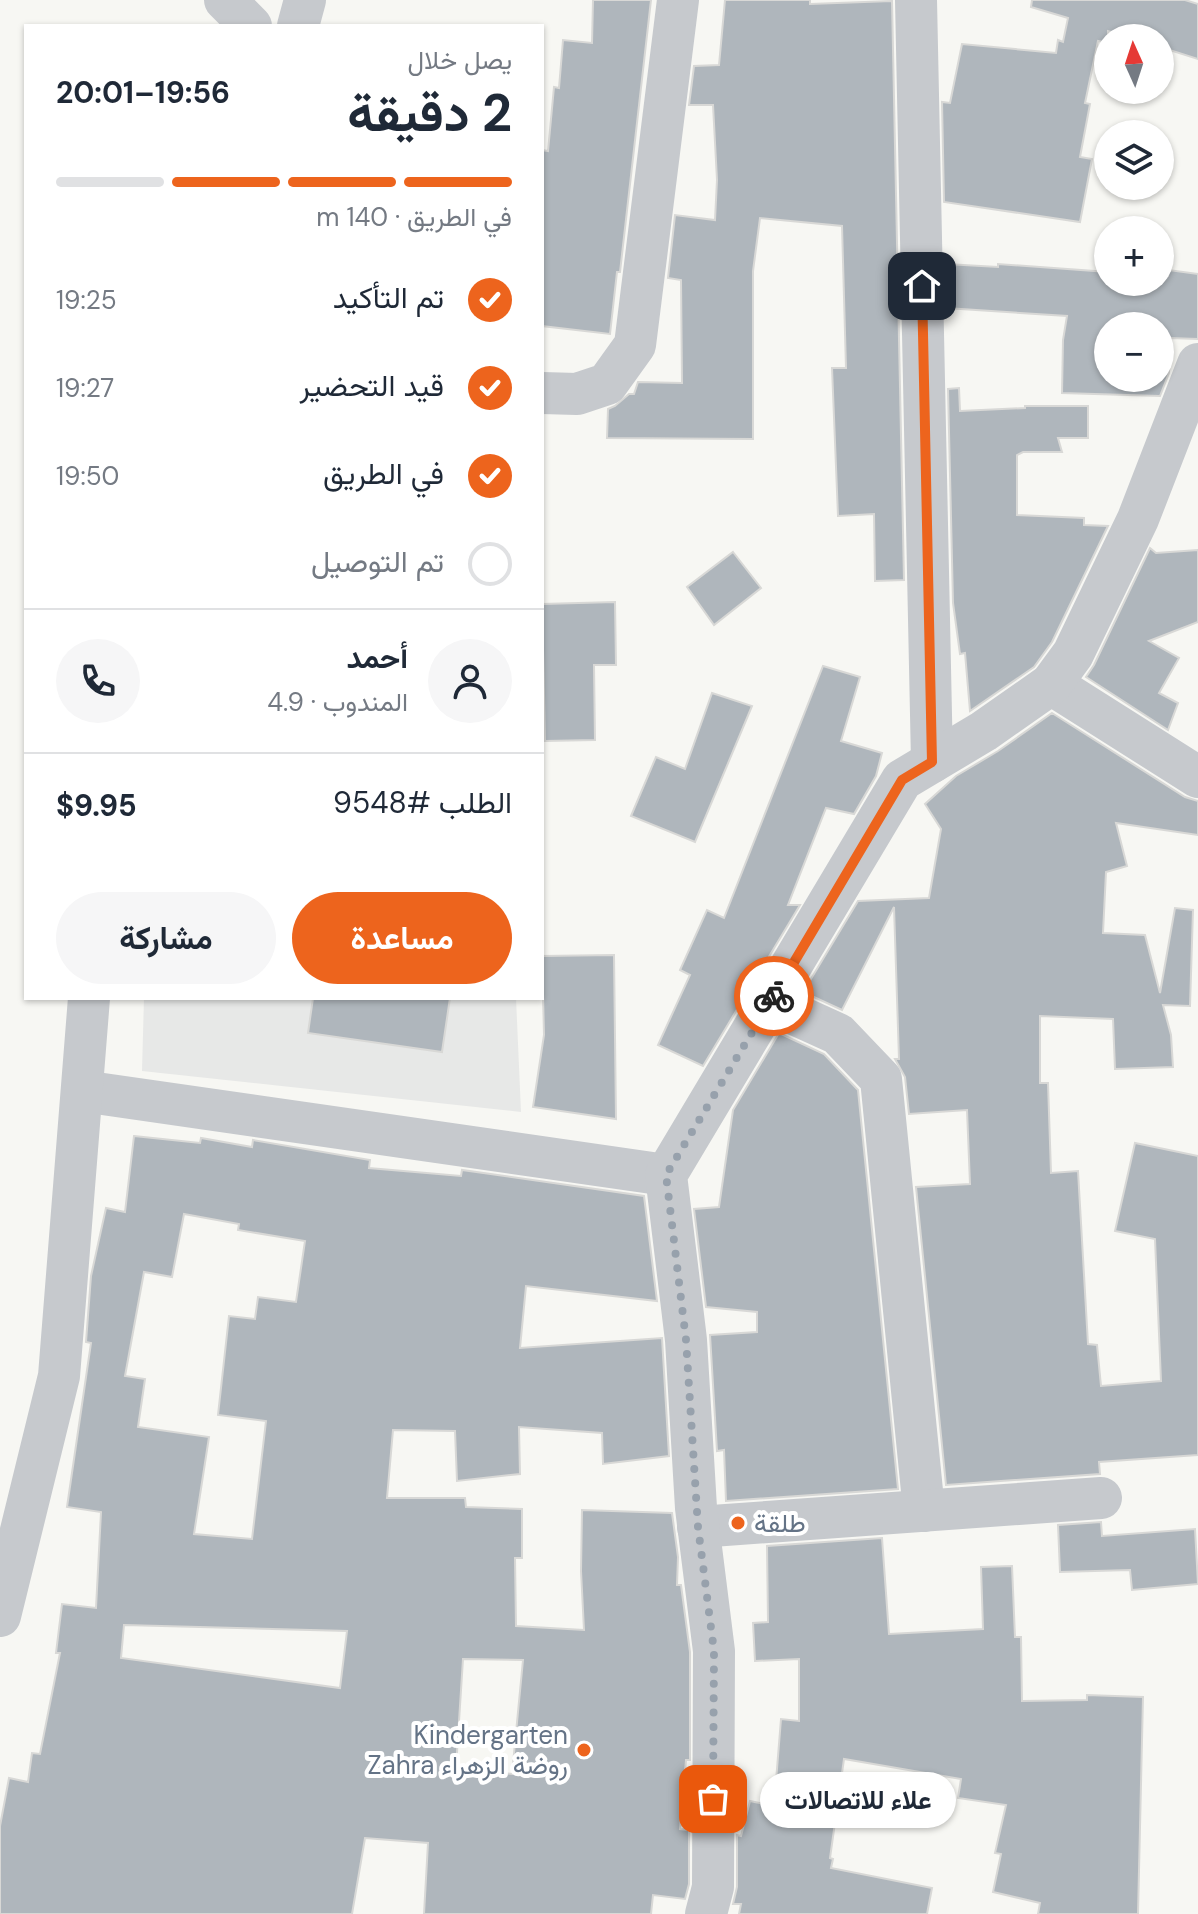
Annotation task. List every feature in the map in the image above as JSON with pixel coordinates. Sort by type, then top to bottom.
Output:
[{"type":"street","points":[[225,0],[249,24]]},
{"type":"street","points":[[299,24],[305,0]]},
{"type":"street","points":[[544,393],[577,394],[607,384],[635,345],[678,0]]},
{"type":"street","points":[[916,0],[932,762]]},
{"type":"street","points":[[706,1914],[713,1887],[714,1651],[698,1527],[686,1340],[666,1175],[902,780],[984,731],[1051,684],[1073,654],[1138,519],[1198,364]]},
{"type":"street","points":[[1051,684],[1198,777]]},
{"type":"street","points":[[0,1616],[59,1376],[89,1000]]},
{"type":"street","points":[[770,1003],[838,1034],[881,1079],[924,1511]]},
{"type":"street","points":[[82,1091],[666,1175]]},
{"type":"street","points":[[698,1527],[1101,1498]]},
{"type":"shaded area","points":[[144,1000],[516,1000],[521,1112],[142,1071]]},
{"type":"building","points":[[593,0],[651,0],[610,334],[544,326],[544,150],[548,151],[554,87],[559,88],[563,40],[592,43]]},
{"type":"building","points":[[725,0],[810,0],[810,4],[892,1],[904,580],[875,581],[874,514],[838,516],[832,368],[846,368],[842,226],[760,218],[753,271],[753,439],[607,438],[608,409],[629,394],[634,394],[638,382],[682,383],[681,280],[668,278],[675,215],[715,220],[717,180],[713,105],[689,105],[694,66],[719,65]]},
{"type":"building","points":[[1032,0],[1185,0],[1198,4],[1198,59],[1174,51],[1174,24],[1094,24],[1094,60],[1085,103],[1090,104],[1080,157],[1092,159],[1080,222],[944,202],[942,102],[950,103],[962,44],[1056,53],[1058,40],[1063,42],[1068,18],[1031,7]]},
{"type":"building","points":[[946,264],[998,267],[998,264],[1094,271],[1094,296],[1174,296],[1174,271],[1198,274],[1198,339],[1174,338],[1174,312],[1094,312],[1094,392],[1162,392],[1160,396],[1062,393],[1063,340],[1067,316],[946,308]]},
{"type":"building","points":[[959,388],[960,411],[1025,406],[1088,406],[1088,438],[1058,438],[1062,452],[1023,452],[1017,455],[1017,515],[1084,518],[1084,525],[1108,526],[1052,642],[1034,667],[970,711],[965,653],[960,654],[953,603],[948,389]]},
{"type":"building","points":[[1150,548],[1156,553],[1198,550],[1198,622],[1149,641],[1179,658],[1159,693],[1178,703],[1168,730],[1086,677]]},
{"type":"building","points":[[733,552],[761,588],[714,625],[687,587]]},
{"type":"building","points":[[615,602],[616,665],[594,665],[595,740],[545,741],[544,604]]},
{"type":"building","points":[[823,666],[860,677],[841,741],[882,753],[876,776],[854,814],[826,808],[788,905],[800,905],[703,1066],[658,1045],[690,975],[680,970],[707,910],[724,918]]},
{"type":"building","points":[[712,693],[752,706],[695,842],[631,816],[656,757],[685,769]]},
{"type":"building","points":[[1052,713],[1185,797],[1198,801],[1198,835],[1116,823],[1127,866],[1106,872],[1103,933],[1145,935],[1160,993],[1175,908],[1193,910],[1190,1006],[1163,1005],[1171,1035],[1173,1067],[1115,1069],[1113,1019],[1040,1016],[1040,1083],[1048,1083],[1051,1173],[1078,1171],[1088,1344],[1097,1345],[1101,1386],[1161,1381],[1155,1239],[1115,1231],[1135,1143],[1198,1156],[1198,1455],[1099,1462],[1100,1474],[946,1485],[916,1187],[970,1184],[967,1110],[909,1114],[905,1077],[895,1059],[899,1059],[894,907],[842,1010],[803,992],[858,901],[929,898],[941,829],[925,804],[956,776]]},
{"type":"building","points":[[614,955],[616,1119],[533,1107],[544,1035],[544,956]]},
{"type":"building","points":[[313,1000],[450,1000],[442,1052],[308,1033]]},
{"type":"building","points":[[779,1033],[824,1054],[858,1090],[898,1489],[726,1501],[724,1450],[717,1451],[710,1335],[757,1332],[757,1312],[706,1307],[694,1209],[719,1207],[733,1110]]},
{"type":"building","points":[[134,1136],[200,1143],[201,1138],[252,1147],[253,1140],[370,1160],[369,1168],[461,1176],[462,1170],[644,1196],[657,1301],[526,1286],[520,1348],[662,1338],[669,1456],[603,1464],[602,1433],[519,1427],[520,1474],[457,1481],[455,1431],[393,1430],[387,1498],[465,1498],[466,1507],[522,1509],[522,1558],[515,1558],[516,1626],[584,1630],[582,1510],[672,1513],[678,1557],[677,1585],[681,1585],[690,1652],[690,1760],[686,1760],[680,1829],[689,1830],[689,1884],[685,1899],[653,1895],[651,1914],[424,1914],[428,1843],[365,1838],[352,1914],[0,1914],[0,1826],[9,1778],[28,1782],[32,1753],[40,1754],[60,1653],[56,1653],[62,1604],[96,1608],[101,1512],[67,1507],[91,1343],[86,1342],[91,1276],[106,1208],[125,1212]],"holes":[[[184,1214],[239,1224],[238,1230],[305,1241],[296,1302],[258,1297],[255,1319],[229,1316],[218,1415],[266,1421],[252,1539],[194,1534],[209,1437],[138,1427],[145,1379],[125,1376],[144,1272],[172,1277]],[[124,1625],[347,1631],[340,1688],[121,1658]],[[463,1659],[523,1660],[512,1774],[456,1768]]]},
{"type":"building","points":[[1101,1522],[1102,1536],[1195,1529],[1198,1584],[1132,1590],[1130,1570],[1060,1572],[1058,1525]]},
{"type":"building","points":[[882,1538],[889,1634],[983,1629],[981,1567],[1012,1566],[1015,1637],[1021,1637],[1022,1701],[1087,1700],[1087,1695],[1143,1697],[1138,1914],[1038,1914],[1040,1903],[993,1892],[1001,1854],[995,1853],[1006,1805],[958,1798],[961,1779],[844,1759],[831,1868],[932,1888],[927,1914],[739,1914],[741,1904],[733,1904],[737,1887],[737,1835],[741,1836],[750,1801],[774,1806],[781,1719],[799,1721],[799,1659],[755,1661],[753,1623],[768,1622],[767,1546]]},
{"type":"way so far","points":[[713,1799],[714,1651],[698,1527],[686,1340],[666,1175],[774,996]]},
{"type":"place","name":"طلقة","points":[[738,1523]]},
{"type":"place","name":"Kindergarten Zahra روضة الزهراء","points":[[584,1750]]},
{"type":"place","name":"علاء للاتصالات","points":[[713,1799]]},
{"type":"route","points":[[774,996],[902,780],[932,762],[922,286]]}]
